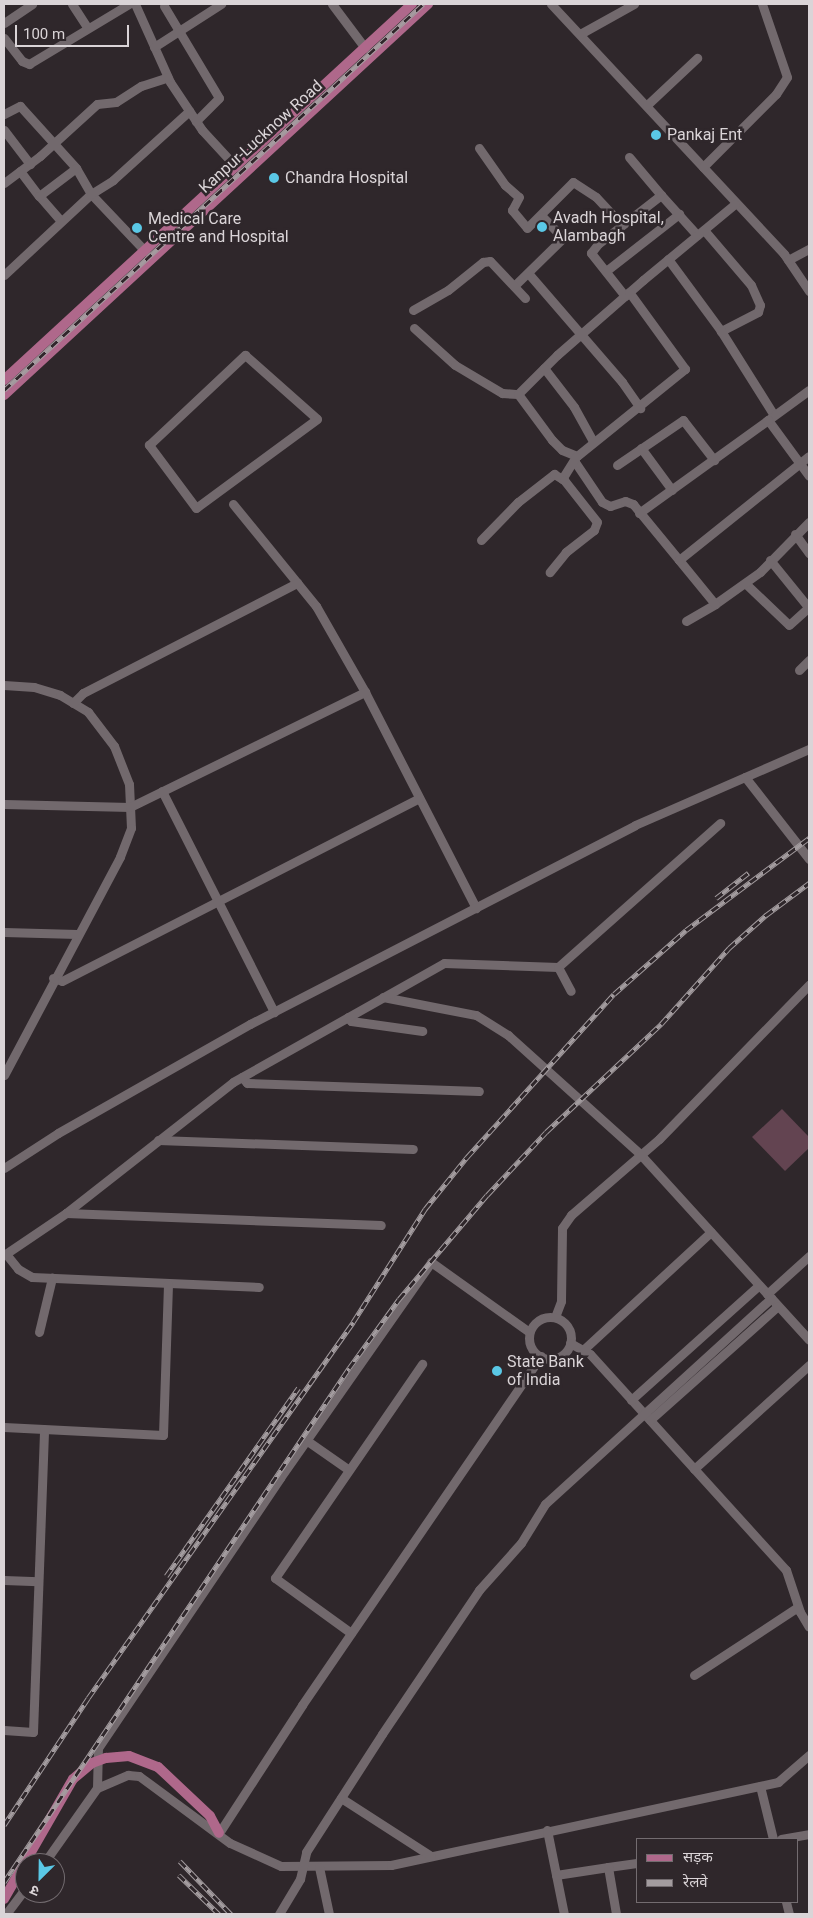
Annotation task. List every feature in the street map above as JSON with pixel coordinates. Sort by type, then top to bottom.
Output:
[{"type":"main road","name":"Kanpur-Lucknow Road","points":[[4,395],[145,251],[412,4]]},
{"type":"main road","name":"Kanpur-Lucknow Road","points":[[4,380],[83,315],[428,4]]},
{"type":"main road","points":[[4,1900],[78,1773],[92,1763],[106,1758],[138,1758],[158,1767],[177,1782],[210,1816],[219,1833]]},
{"type":"street","points":[[4,23],[32,4]]},
{"type":"street","points":[[72,4],[87,27]]},
{"type":"street","points":[[4,38],[22,61],[29,64],[87,27],[129,4]]},
{"type":"street","points":[[134,4],[168,77],[189,111],[236,168]]},
{"type":"street","points":[[154,46],[221,4]]},
{"type":"street","points":[[332,4],[365,48]]},
{"type":"street","points":[[551,4],[647,105],[735,204],[805,278],[809,291]]},
{"type":"street","points":[[580,34],[634,4]]},
{"type":"street","points":[[703,167],[776,94],[787,77],[762,4]]},
{"type":"street","points":[[164,6],[219,98],[196,121]]},
{"type":"street","points":[[647,105],[697,58]]},
{"type":"street","points":[[4,184],[30,164],[97,104],[116,102],[141,86],[168,77]]},
{"type":"street","points":[[4,114],[20,106],[76,168],[91,194],[145,251]]},
{"type":"street","points":[[4,275],[91,194],[113,180],[189,111]]},
{"type":"street","points":[[4,130],[30,164]]},
{"type":"street","points":[[479,148],[505,185],[519,197],[512,210],[527,228],[542,216],[573,182],[596,197],[622,225]]},
{"type":"street","points":[[629,158],[679,214],[700,232],[751,285],[760,305],[758,312],[721,331]]},
{"type":"street","points":[[39,196],[76,168]]},
{"type":"street","points":[[20,171],[61,221]]},
{"type":"street","points":[[562,479],[576,459],[685,369],[627,294],[606,271],[592,250],[661,195]]},
{"type":"street","points":[[518,394],[581,334],[735,204]]},
{"type":"street","points":[[606,271],[679,214]]},
{"type":"street","points":[[514,286],[563,238],[542,216]]},
{"type":"street","points":[[788,260],[809,249]]},
{"type":"street","points":[[668,259],[721,331],[771,418],[809,476]]},
{"type":"street","points":[[413,310],[448,290],[483,262],[494,262],[524,298]]},
{"type":"street","points":[[528,273],[581,334],[640,408]]},
{"type":"street","points":[[414,328],[463,369],[502,392],[518,394],[552,440],[562,450],[576,459],[602,502],[610,506],[625,501],[640,513],[714,604]]},
{"type":"street","points":[[249,356],[317,419],[196,508],[150,445],[240,358],[249,356]]},
{"type":"street","points":[[544,368],[574,407],[592,439]]},
{"type":"street","points":[[640,513],[809,390]]},
{"type":"street","points":[[618,465],[683,420],[714,460]]},
{"type":"street","points":[[641,448],[672,490]]},
{"type":"street","points":[[679,560],[809,456]]},
{"type":"street","points":[[481,540],[546,479],[554,474],[562,479],[597,522],[594,530],[566,552],[550,572]]},
{"type":"street","points":[[233,504],[316,606],[365,692],[476,908]]},
{"type":"street","points":[[686,621],[746,584],[809,522]]},
{"type":"street","points":[[796,534],[809,553]]},
{"type":"street","points":[[746,584],[789,625],[809,607],[770,560]]},
{"type":"street","points":[[73,703],[83,693],[297,583]]},
{"type":"street","points":[[799,670],[809,660]]},
{"type":"street","points":[[4,685],[34,687],[73,703],[88,712],[114,746],[129,784],[131,828],[120,857],[7,1064],[4,1075]]},
{"type":"street","points":[[4,804],[130,806],[365,692]]},
{"type":"street","points":[[4,1168],[58,1133],[274,1012],[635,824],[809,749]]},
{"type":"street","points":[[744,777],[809,859]]},
{"type":"street","points":[[162,791],[274,1012]]},
{"type":"street","points":[[53,978],[62,982],[219,903],[419,798]]},
{"type":"street","points":[[259,1287],[32,1276],[18,1269],[5,1254],[66,1213],[158,1140],[242,1077],[444,963],[558,967],[720,823]]},
{"type":"street","points":[[4,932],[77,934]]},
{"type":"street","points":[[558,967],[571,991]]},
{"type":"street","points":[[555,1317],[561,1301],[562,1228],[571,1215],[640,1154],[809,985]]},
{"type":"street","points":[[383,997],[476,1016],[508,1035],[640,1154],[809,1340]]},
{"type":"street","points":[[348,1017],[351,1021],[422,1031]]},
{"type":"street","points":[[242,1077],[247,1083],[479,1091]]},
{"type":"street","points":[[158,1140],[413,1149]]},
{"type":"street","points":[[66,1213],[381,1225]]},
{"type":"street","points":[[582,1350],[711,1232]]},
{"type":"street","points":[[279,1914],[304,1866],[306,1852],[341,1798],[479,1590],[521,1543],[545,1504],[769,1296],[809,1256]]},
{"type":"street","points":[[97,1788],[98,1748],[306,1440],[431,1262],[529,1332]]},
{"type":"street","points":[[39,1332],[52,1278]]},
{"type":"street","points":[[4,1427],[163,1435],[168,1284]]},
{"type":"street","points":[[631,1400],[759,1285]]},
{"type":"street","points":[[650,1420],[778,1306]]},
{"type":"street","points":[[555,1317],[568,1327],[570,1343],[560,1356],[541,1356],[531,1348],[529,1332],[539,1319],[555,1317]]},
{"type":"street","points":[[570,1343],[590,1354],[786,1570],[798,1607],[809,1627]]},
{"type":"street","points":[[219,1833],[351,1633],[541,1356]]},
{"type":"street","points":[[351,1633],[275,1578],[422,1364]]},
{"type":"street","points":[[694,1469],[809,1365]]},
{"type":"street","points":[[4,1730],[33,1732],[44,1429]]},
{"type":"street","points":[[306,1440],[349,1470]]},
{"type":"street","points":[[4,1580],[38,1581]]},
{"type":"street","points":[[694,1675],[798,1607]]},
{"type":"street","points":[[51,1853],[97,1788],[120,1778],[138,1776],[219,1833],[230,1843],[265,1861],[281,1866],[391,1865],[547,1830],[778,1782],[809,1755]]},
{"type":"street","points":[[760,1786],[773,1838]]},
{"type":"street","points":[[341,1798],[431,1856]]},
{"type":"street","points":[[547,1830],[564,1914]]},
{"type":"street","points":[[787,1838],[809,1834]]},
{"type":"street","points":[[556,1876],[636,1863]]},
{"type":"street","points":[[319,1866],[329,1914]]},
{"type":"street","points":[[608,1867],[616,1914]]},
{"type":"street","points":[[6,1914],[15,1902]]},
{"type":"shaded area","points":[[782,1109],[809,1137],[809,1148],[785,1171],[752,1137]]},
{"type":"railway","points":[[4,390],[423,4]]},
{"type":"railway","points":[[4,1825],[88,1698],[353,1322],[425,1209],[467,1157],[614,994],[686,930],[809,838]]},
{"type":"railway","points":[[716,898],[748,873]]},
{"type":"railway","points":[[4,1882],[349,1368],[399,1299],[487,1195],[546,1132],[661,1024],[729,948],[766,915],[809,883]]},
{"type":"railway","points":[[166,1576],[298,1388]]},
{"type":"railway","points":[[180,1861],[231,1914]]},
{"type":"railway","points":[[179,1875],[219,1914]]},
{"type":"place","name":"Pankaj Ent","points":[[656,135]]},
{"type":"place","name":"Chandra Hospital","points":[[274,178]]},
{"type":"place","name":"Avadh Hospital, Alambagh","points":[[542,227]]},
{"type":"place","name":"Medical Care Centre and Hospital","points":[[137,228]]},
{"type":"place","name":"State Bank of India","points":[[497,1371]]}]
